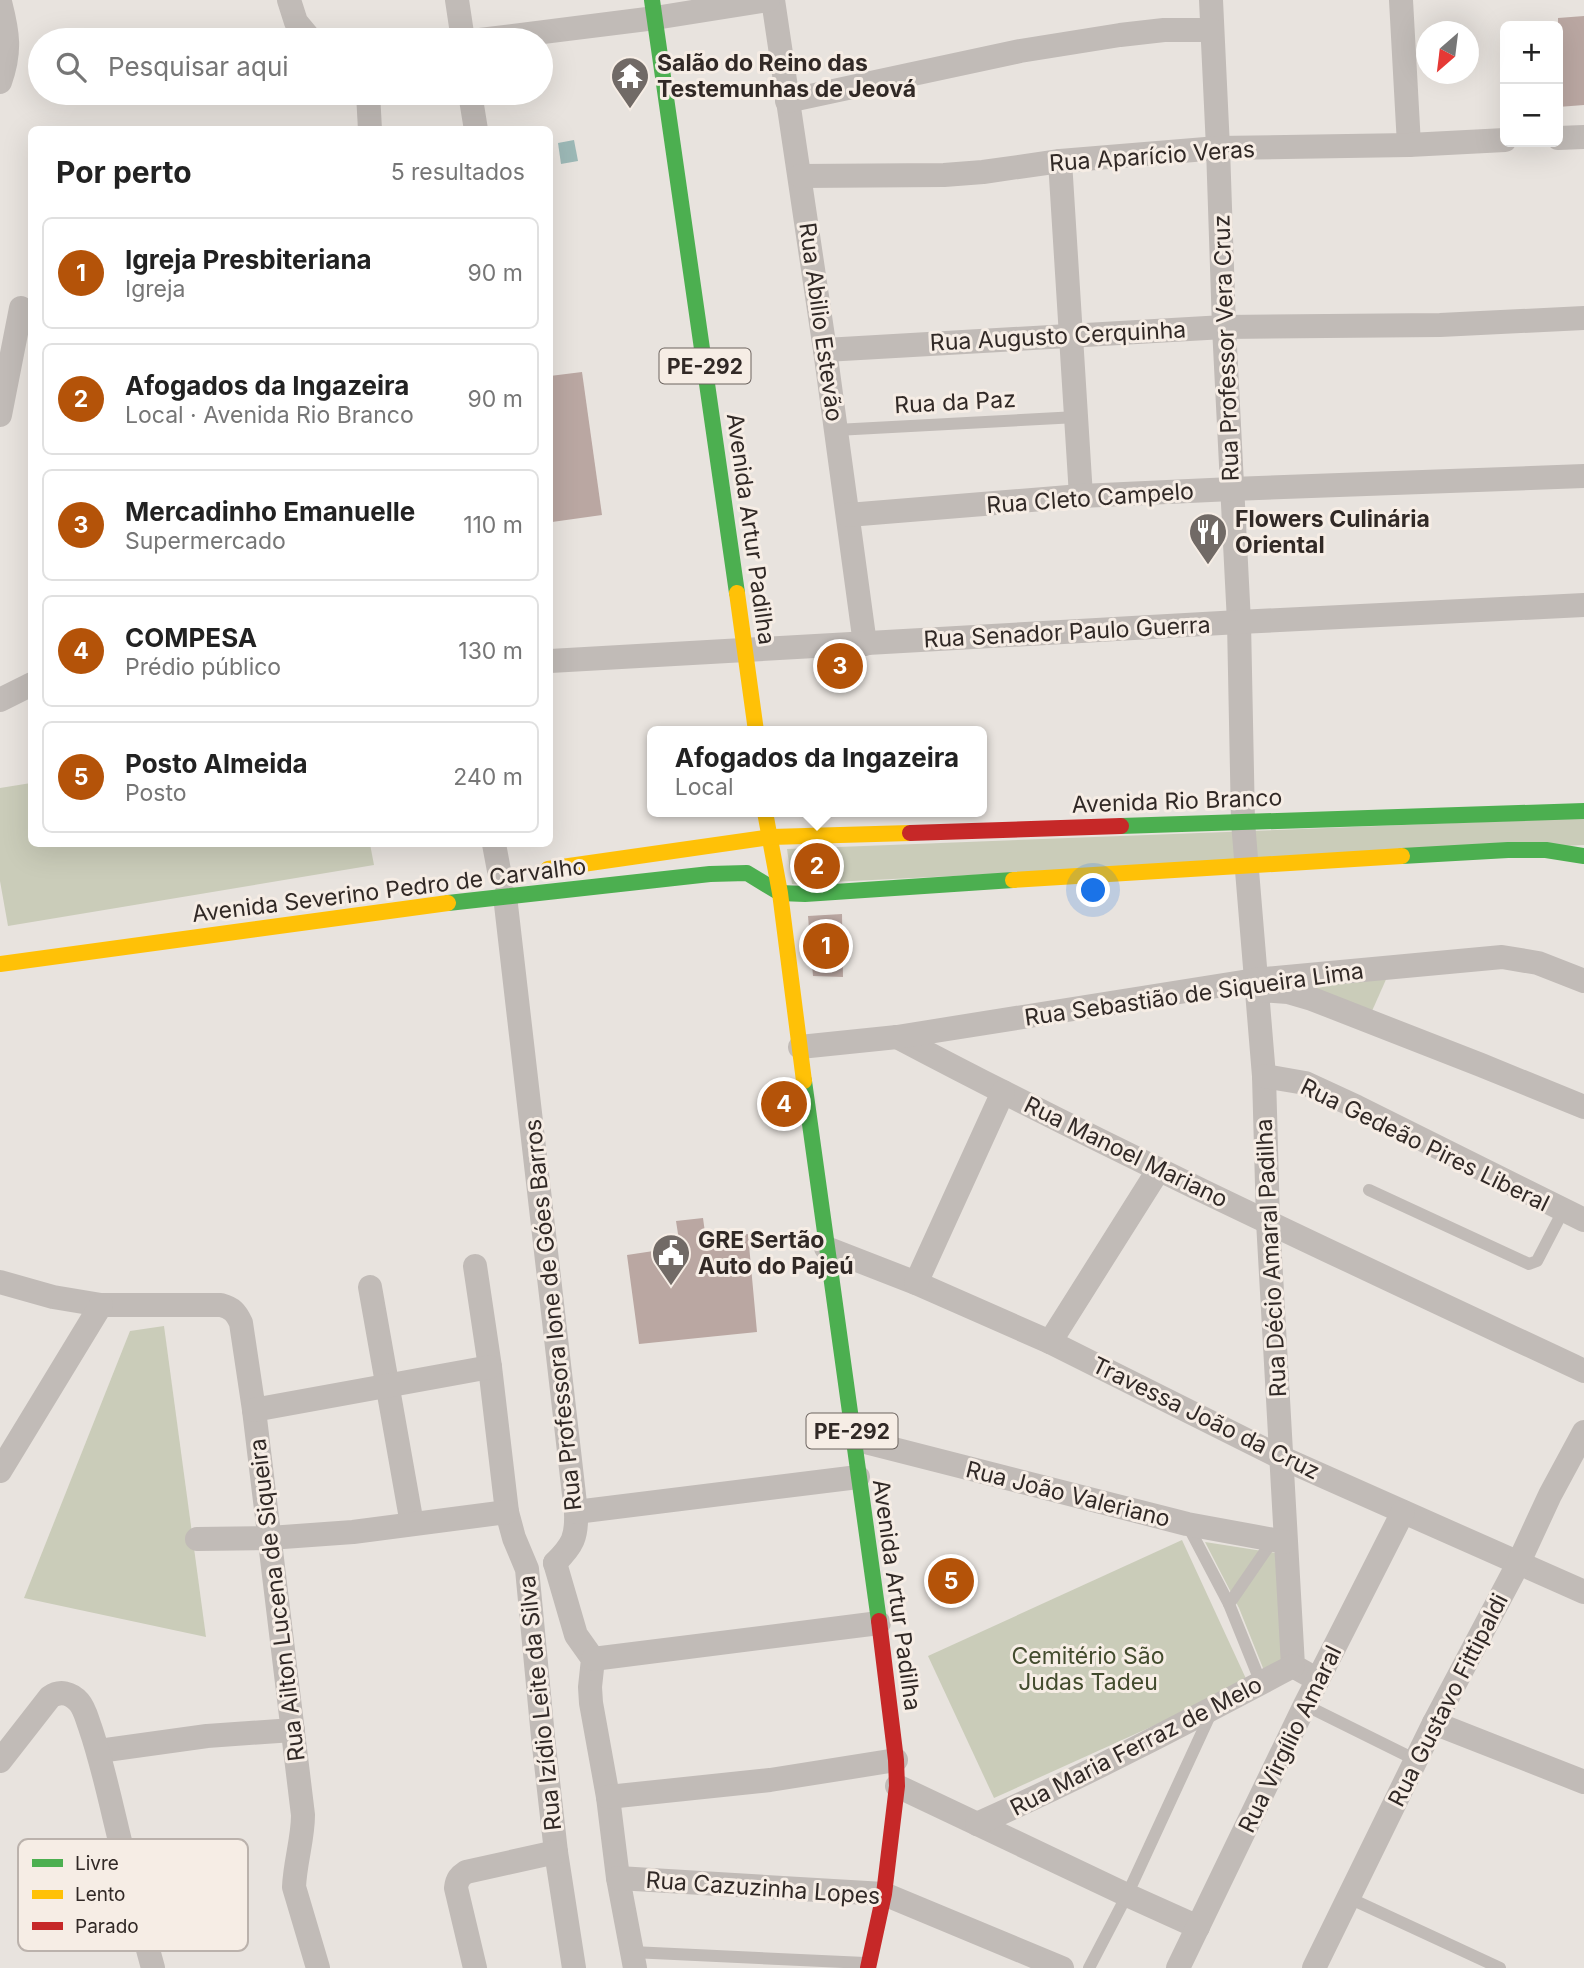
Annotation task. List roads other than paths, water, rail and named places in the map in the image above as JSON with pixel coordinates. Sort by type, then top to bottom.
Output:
[{"type":"main road","name":"Avenida Artur Padilha","points":[[653,9],[755,726]]},
{"type":"main road","name":"Avenida Rio Branco","points":[[771,838],[1584,811]]},
{"type":"main road","name":"Avenida Artur Padilha","points":[[766,817],[780,893],[896,1760],[897,1786],[884,1894],[868,1966]]},
{"type":"main road","name":"Avenida Severino Pedro de Carvalho","points":[[0,964],[409,909],[503,882],[771,838]]},
{"type":"main road","points":[[780,893],[806,894],[1245,864],[1508,850],[1546,850],[1584,856]]},
{"type":"main road","name":"Avenida Severino Pedro de Carvalho","points":[[503,882],[747,873],[780,893]]},
{"type":"street","points":[[457,0],[461,28]]},
{"type":"street","points":[[547,28],[653,9],[771,0]]},
{"type":"street","name":"Rua Abilio Estevão","points":[[771,0],[800,176],[865,644]]},
{"type":"street","name":"Rua Professor Vera Cruz","points":[[1211,0],[1239,622],[1242,822]]},
{"type":"street","points":[[1401,0],[1409,145]]},
{"type":"street","points":[[0,2],[9,47],[0,82]]},
{"type":"street","points":[[788,101],[1032,49],[1164,30],[1212,30]]},
{"type":"street","points":[[369,105],[370,126]]},
{"type":"street","points":[[472,105],[475,126]]},
{"type":"street","points":[[1563,138],[1584,136]]},
{"type":"street","name":"Rua Aparício Veras","points":[[800,176],[897,176],[983,172],[1060,161],[1218,148],[1409,145],[1500,140]]},
{"type":"street","points":[[1060,161],[1081,496]]},
{"type":"street","points":[[0,415],[17,307]]},
{"type":"street","name":"Rua Augusto Cerquinha","points":[[825,350],[1224,327],[1440,325],[1584,318]]},
{"type":"street","name":"Rua Cleto Campelo","points":[[848,516],[1081,496],[1584,477]]},
{"type":"street","name":"Rua Senador Paulo Guerra","points":[[553,658],[746,652],[1239,622],[1584,605]]},
{"type":"street","points":[[0,699],[28,686]]},
{"type":"street","name":"Rua Décio Amaral Padilha","points":[[1242,822],[1264,1076],[1280,1457],[1279,1541],[1293,1666]]},
{"type":"street","name":"Rua Professora Ione de Góes Barros","points":[[495,847],[503,882],[576,1512],[577,1528],[574,1539],[569,1549],[555,1563]]},
{"type":"street","name":"Rua Sebastião de Siqueira Lima","points":[[800,1047],[897,1037],[1256,985],[1502,957],[1538,963],[1584,981]]},
{"type":"street","points":[[1256,985],[1312,999],[1584,1107]]},
{"type":"street","name":"Rua Manoel Mariano","points":[[897,1037],[1159,1169],[1584,1371]]},
{"type":"street","name":"Rua Gedeão Pires Liberal","points":[[1264,1076],[1305,1083],[1573,1216]]},
{"type":"street","points":[[916,1283],[1003,1092]]},
{"type":"street","points":[[1050,1342],[1159,1169]]},
{"type":"street","name":"Travessa João da Cruz","points":[[826,1248],[916,1283],[1050,1342],[1280,1457],[1584,1592]]},
{"type":"street","name":"Rua Izídio Leite da Silva","points":[[475,1266],[490,1367],[506,1512],[527,1569],[556,1852],[574,1968]]},
{"type":"street","points":[[0,1282],[52,1297],[101,1305],[0,1471]]},
{"type":"street","points":[[370,1287],[412,1524]]},
{"type":"street","name":"Rua Ailton Lucena de Siqueira","points":[[101,1305],[221,1305],[230,1307],[241,1323],[303,1815],[303,1833],[294,1887],[318,1968]]},
{"type":"street","points":[[254,1410],[490,1367]]},
{"type":"street","name":"Rua Gustavo Fittipaldi","points":[[1314,1968],[1434,1723],[1584,1432]]},
{"type":"street","name":"Rua João Valeriano","points":[[854,1439],[1187,1524],[1279,1541]]},
{"type":"street","points":[[576,1512],[858,1477]]},
{"type":"street","name":"Rua Virgílio Amaral","points":[[1178,1968],[1305,1705],[1404,1511]]},
{"type":"street","points":[[197,1539],[269,1538],[353,1532],[506,1512]]},
{"type":"street","points":[[527,1569],[555,1563],[576,1635],[593,1659],[591,1703],[608,1797],[618,1878],[634,1960]]},
{"type":"street","points":[[593,1659],[879,1623]]},
{"type":"street","points":[[1293,1666],[1318,1680]]},
{"type":"street","name":"Rua Maria Ferraz de Melo","points":[[978,1824],[1212,1710],[1293,1666]]},
{"type":"street","points":[[0,1761],[50,1697],[56,1693],[69,1695],[83,1710],[99,1751],[120,1839]]},
{"type":"street","points":[[1434,1723],[1584,1782]]},
{"type":"street","points":[[99,1751],[207,1736],[293,1730]]},
{"type":"street","points":[[608,1797],[770,1780],[896,1760]]},
{"type":"street","points":[[897,1786],[1198,1927]]},
{"type":"street","name":"Rua Izídio Leite da Silva","points":[[475,1968],[456,1888],[460,1876],[466,1872],[556,1852]]},
{"type":"street","name":"Rua Cazuzinha Lopes","points":[[618,1878],[884,1894],[1062,1968]]},
{"type":"street","points":[[148,1951],[153,1968]]},
{"type":"lane","name":"Rua da Paz","points":[[836,430],[1077,417]]},
{"type":"lane","points":[[1369,1189],[1529,1264],[1537,1261],[1573,1216]]},
{"type":"lane","points":[[1187,1524],[1229,1604],[1261,1683]]},
{"type":"lane","points":[[1229,1604],[1279,1541]]},
{"type":"lane","points":[[1305,1705],[1416,1760]]},
{"type":"lane","points":[[1088,1968],[1127,1895],[1212,1710]]},
{"type":"lane","points":[[1349,1898],[1480,1964],[1500,1968]]},
{"type":"lane","points":[[634,1960],[868,1966]]},
{"type":"water","points":[[574,140],[578,161],[561,164],[558,143]]},
{"type":"place","name":"Salão do Reino das Testemunhas de Jeová","points":[[630,110]]},
{"type":"place","name":"Flowers Culinária Oriental","points":[[1208,566]]},
{"type":"place","name":"Mercadinho Emanuelle","points":[[840,666]]},
{"type":"place","name":"Afogados da Ingazeira","points":[[817,866]]},
{"type":"place","name":"Igreja Presbiteriana","points":[[826,946]]},
{"type":"place","name":"COMPESA","points":[[784,1104]]},
{"type":"place","name":"GRE Sertão Auto do Pajeú","points":[[671,1287]]},
{"type":"place","name":"Posto Almeida","points":[[951,1581]]},
{"type":"park label","name":"Cemitério São Judas Tadeu","points":[[1088,1669]]}]
